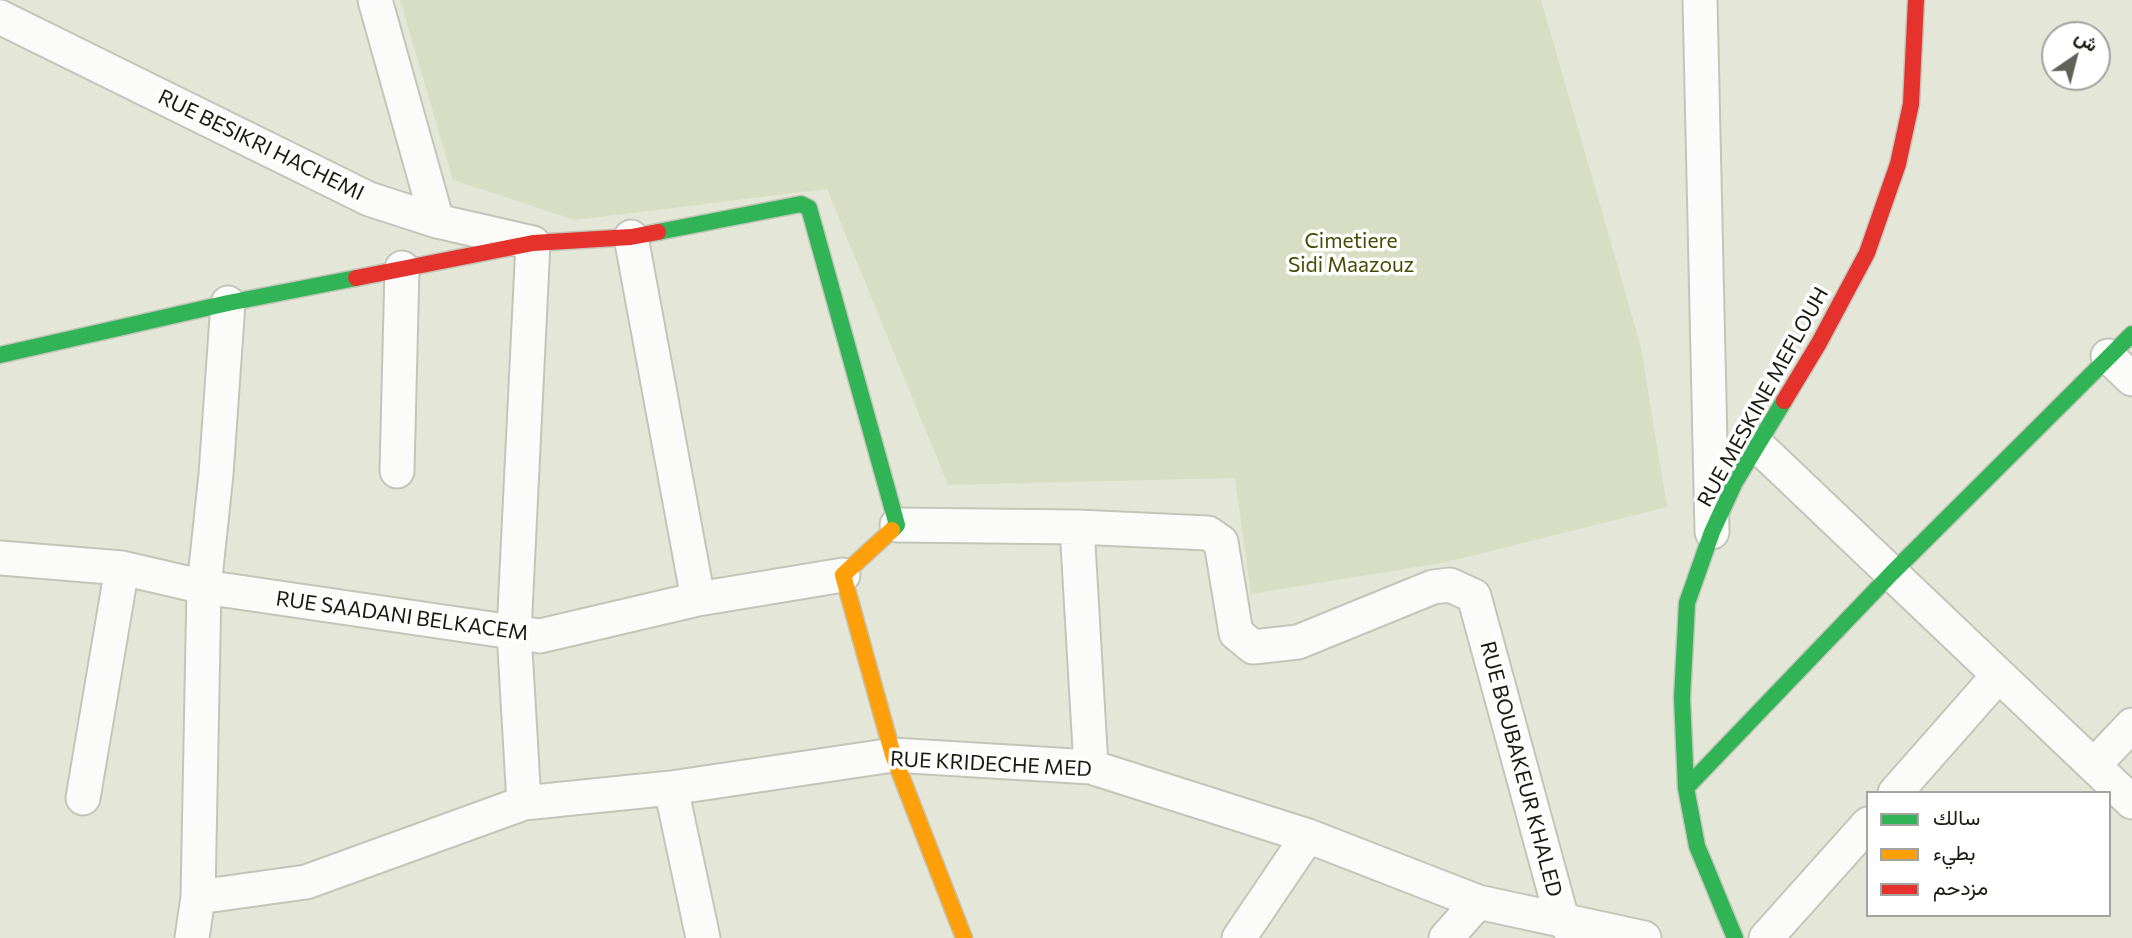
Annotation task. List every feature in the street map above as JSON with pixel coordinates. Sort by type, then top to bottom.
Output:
[{"type":"main road","name":"RUE MESKINE MEFLOUH","points":[[1735,938],[1697,846],[1686,788],[1682,698],[1687,603],[1712,532],[1735,482],[1819,344],[1867,253],[1898,164],[1911,104],[1916,0]]},
{"type":"main road","points":[[0,355],[228,303],[533,243],[631,237],[801,204],[809,208],[897,525],[844,575],[893,755],[964,938]]},
{"type":"main road","points":[[1686,788],[1892,573],[2132,334]]},
{"type":"street","points":[[375,0],[438,221]]},
{"type":"street","points":[[1699,0],[1712,532]]},
{"type":"street","name":"RUE BESIKRI HACHEMI","points":[[0,17],[369,199],[438,221],[533,243]]},
{"type":"street","points":[[631,237],[698,600]]},
{"type":"street","points":[[524,803],[514,632],[533,243]]},
{"type":"street","points":[[397,471],[402,268]]},
{"type":"street","points":[[192,938],[198,897],[204,587],[216,474],[228,303]]},
{"type":"street","points":[[2108,356],[2132,379]]},
{"type":"street","points":[[1757,445],[2132,802]]},
{"type":"street","points":[[897,525],[1077,527],[1091,767]]},
{"type":"street","name":"RUE BOUBAKEUR KHALED","points":[[1077,527],[1208,533],[1221,542],[1236,633],[1253,648],[1298,642],[1433,587],[1450,585],[1475,596],[1569,928]]},
{"type":"street","name":"RUE SAADANI BELKACEM","points":[[0,558],[122,568],[204,587],[540,636],[698,600],[844,575]]},
{"type":"street","points":[[83,798],[122,568]]},
{"type":"street","points":[[1897,791],[1998,676]]},
{"type":"street","points":[[2094,765],[2132,725]]},
{"type":"street","name":"RUE KRIDECHE MED","points":[[198,897],[306,882],[524,803],[671,788],[893,755],[1091,767],[1308,836],[1478,902],[1569,928],[1644,938]]},
{"type":"street","points":[[671,788],[704,938]]},
{"type":"street","points":[[1766,938],[1866,826]]},
{"type":"street","points":[[1239,938],[1308,836]]},
{"type":"street","points":[[1446,938],[1478,902]]},
{"type":"green space","name":"Cimetiere Sidi Maazouz","points":[[400,0],[1541,0],[1641,347],[1667,507],[1442,563],[1251,594],[1235,478],[948,485],[827,189],[575,220],[453,180]]},
{"type":"traffic: fast","points":[[658,232],[801,204],[809,208],[897,525],[892,530]]},
{"type":"traffic: fast","points":[[0,355],[228,303],[356,278]]},
{"type":"traffic: fast","points":[[1686,788],[1892,573],[2132,334]]},
{"type":"traffic: fast","points":[[1735,938],[1697,846],[1686,788],[1682,698],[1687,603],[1712,532],[1735,482],[1784,401]]},
{"type":"traffic: slow","points":[[892,530],[843,575],[893,755],[964,938]]},
{"type":"traffic: jam","points":[[1784,401],[1819,343],[1867,253],[1898,164],[1911,104],[1916,0]]},
{"type":"traffic: jam","points":[[356,278],[533,243],[631,237],[658,232]]}]
